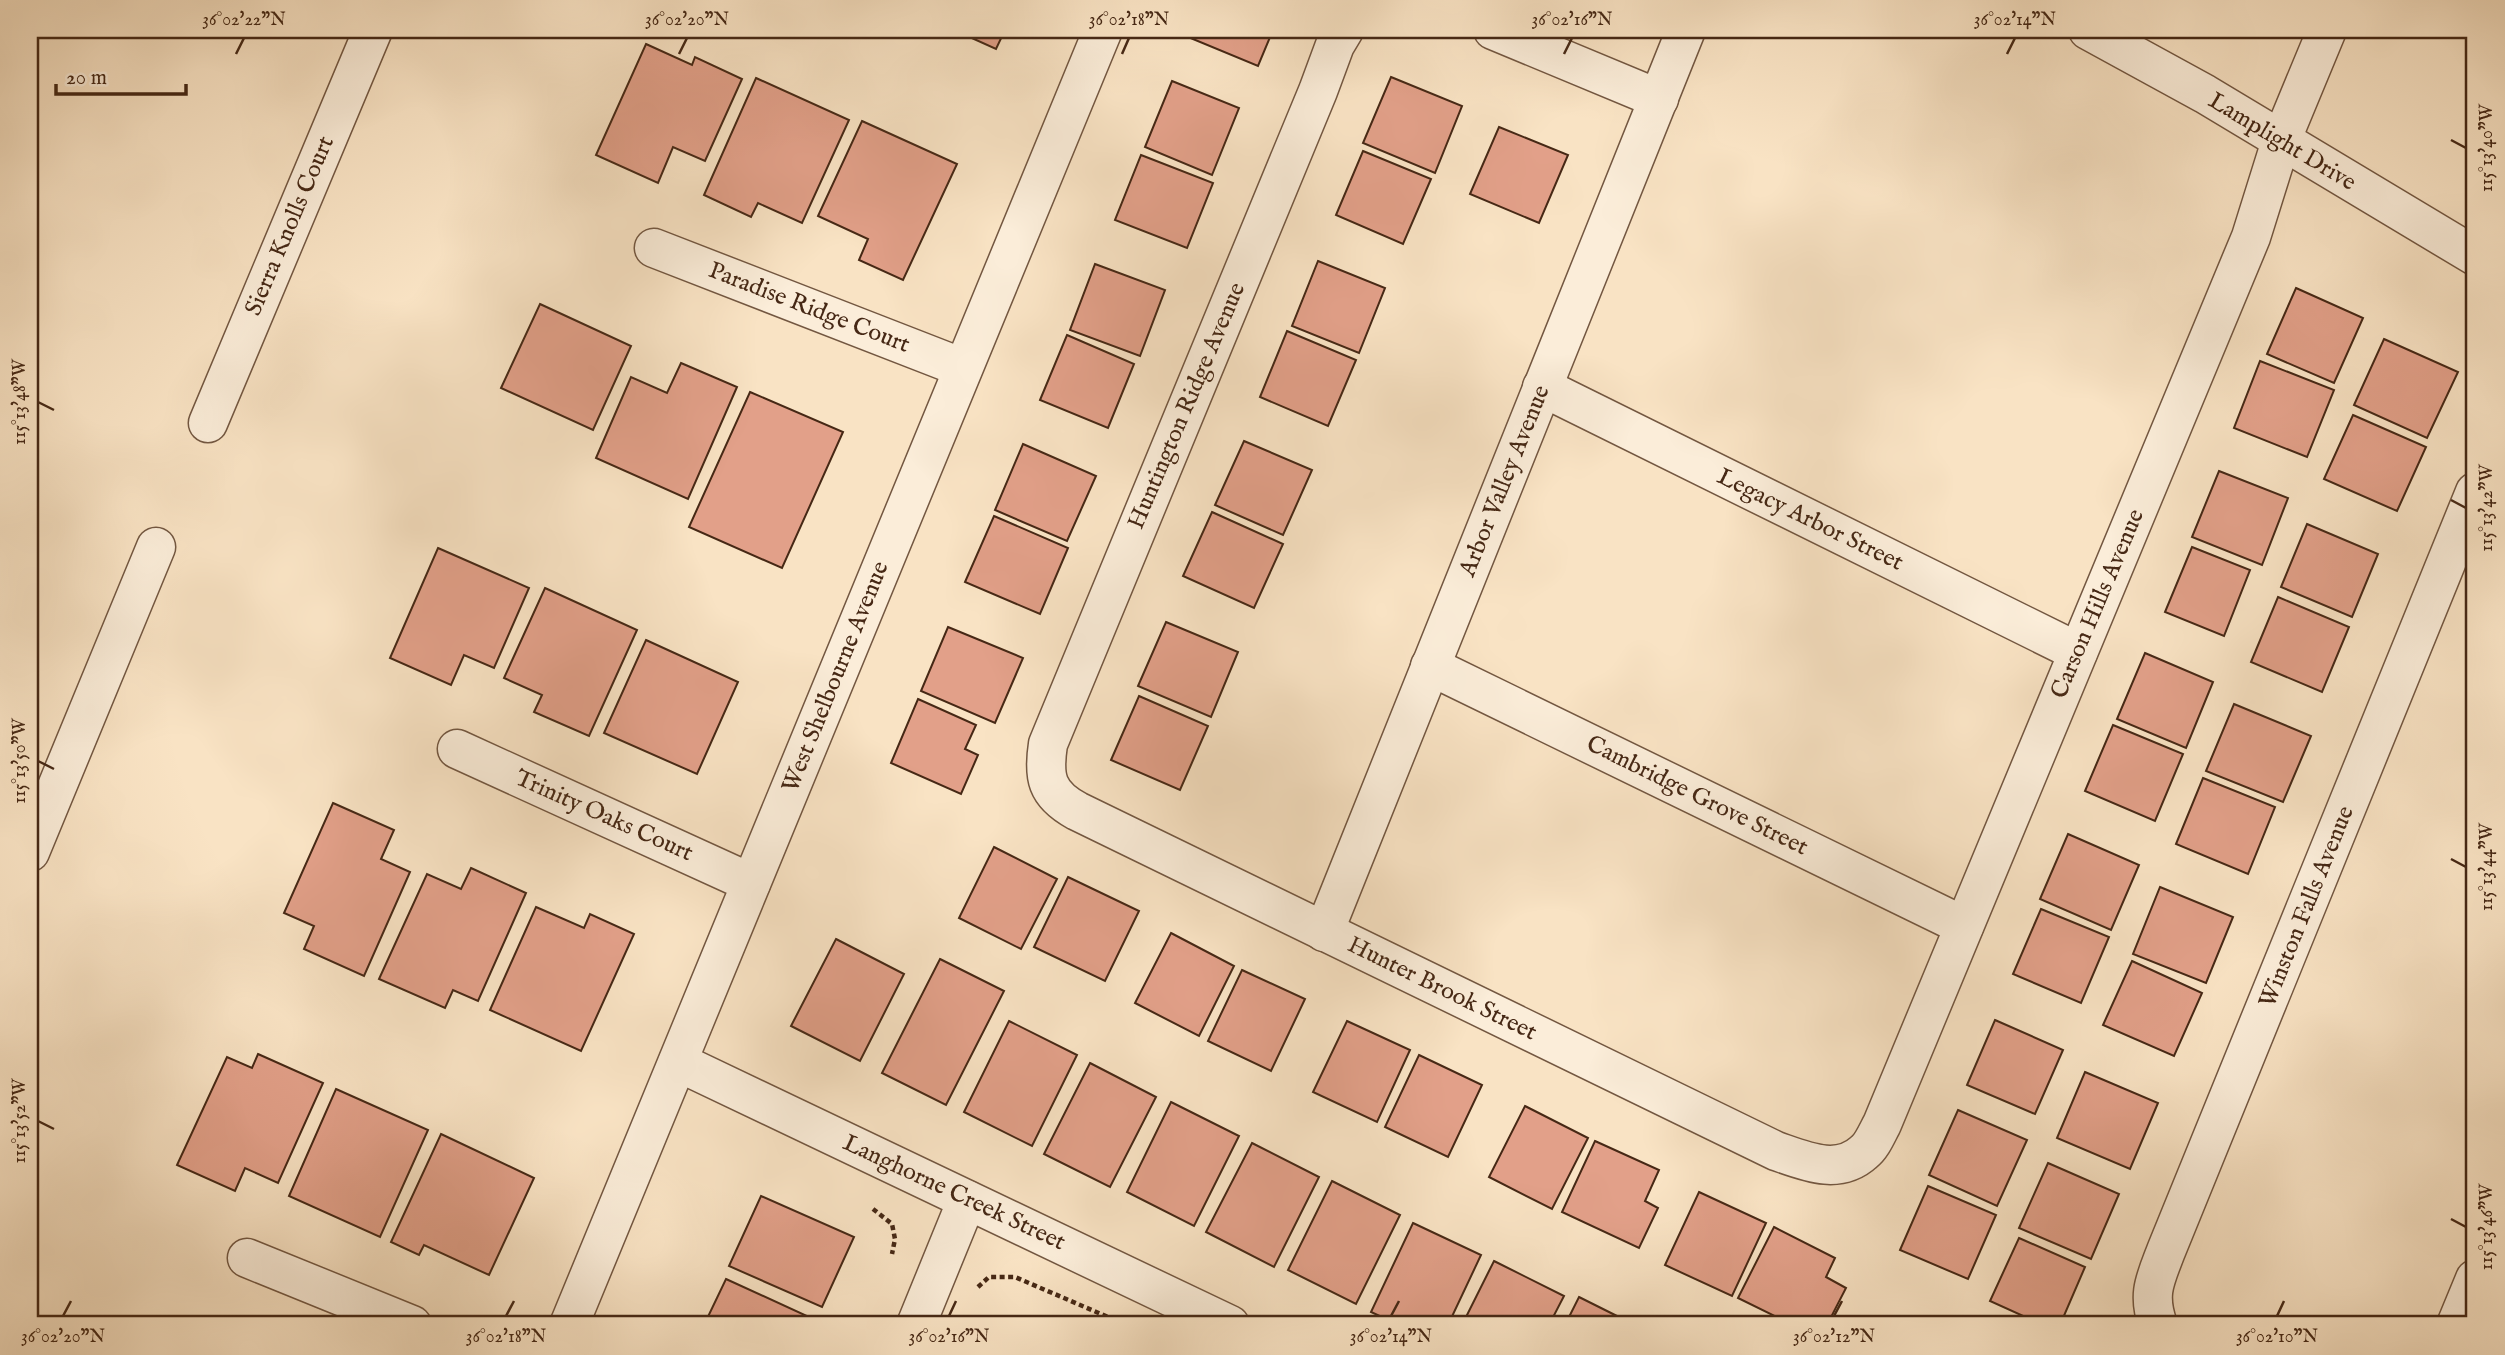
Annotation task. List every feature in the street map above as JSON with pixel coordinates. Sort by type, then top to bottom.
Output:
[{"type":"street","name":"Sierra Knolls Court","points":[[208,423],[373,30]]},
{"type":"street","name":"West Shelbourne Avenue","points":[[569,1325],[1103,30]]},
{"type":"street","name":"Huntington Ridge Avenue","points":[[1049,786],[1045,768],[1048,744],[1335,46],[1344,30]]},
{"type":"street","points":[[1493,30],[1659,99]]},
{"type":"street","name":"Arbor Valley Avenue","points":[[1324,932],[1686,30]]},
{"type":"street","name":"Lamplight Drive","points":[[2088,30],[2204,94],[2475,256]]},
{"type":"street","name":"Carson Hills Avenue","points":[[1847,1164],[1866,1152],[1882,1125],[2251,237],[2281,141],[2327,30]]},
{"type":"street","name":"Paradise Ridge Court","points":[[654,248],[963,368]]},
{"type":"street","name":"Legacy Arbor Street","points":[[1542,387],[2078,652]]},
{"type":"street","name":"Winston Falls Avenue","points":[[2158,1325],[2151,1303],[2162,1261],[2475,492]]},
{"type":"street","points":[[30,852],[156,547]]},
{"type":"street","name":"Cambridge Grove Street","points":[[1430,666],[1964,926]]},
{"type":"street","name":"Trinity Oaks Court","points":[[457,749],[751,883]]},
{"type":"street","name":"Hunter Brook Street","points":[[1049,786],[1059,802],[1776,1151],[1825,1166],[1847,1164]]},
{"type":"street","name":"Langhorne Creek Street","points":[[678,1062],[1230,1325]]},
{"type":"street","points":[[916,1325],[967,1200]]},
{"type":"street","points":[[247,1258],[412,1325]]},
{"type":"street","points":[[2456,1325],[2475,1279]]},
{"type":"path","points":[[873,1209],[892,1224],[895,1240],[892,1254]]},
{"type":"path","points":[[972,1292],[989,1277],[1015,1277],[1116,1320]]},
{"type":"building","points":[[954,30],[1005,30],[996,49]]},
{"type":"building","points":[[1192,30],[1273,30],[1258,66],[1188,37]]},
{"type":"building","points":[[646,44],[692,65],[695,57],[742,79],[705,161],[673,147],[658,183],[596,155]]},
{"type":"building","points":[[1391,77],[1462,106],[1435,173],[1363,143]]},
{"type":"building","points":[[756,78],[849,120],[802,223],[758,203],[751,217],[704,195]]},
{"type":"building","points":[[1172,81],[1239,108],[1212,175],[1145,147]]},
{"type":"building","points":[[862,121],[957,164],[903,280],[859,260],[868,239],[818,216]]},
{"type":"building","points":[[1499,127],[1568,155],[1539,223],[1470,194]]},
{"type":"building","points":[[1363,151],[1431,179],[1403,244],[1336,215]]},
{"type":"building","points":[[1141,155],[1213,183],[1187,248],[1115,220]]},
{"type":"building","points":[[1318,261],[1385,288],[1359,353],[1292,326]]},
{"type":"building","points":[[1095,264],[1165,290],[1140,356],[1070,330]]},
{"type":"building","points":[[2296,288],[2363,318],[2334,383],[2267,354]]},
{"type":"building","points":[[540,304],[631,346],[593,430],[501,388]]},
{"type":"building","points":[[1287,331],[1356,360],[1328,426],[1260,397]]},
{"type":"building","points":[[1067,335],[1134,364],[1108,428],[1040,400]]},
{"type":"building","points":[[2384,339],[2458,372],[2427,438],[2354,405]]},
{"type":"building","points":[[2260,361],[2334,390],[2307,457],[2234,428]]},
{"type":"building","points":[[681,363],[737,387],[688,499],[596,458],[631,377],[667,393]]},
{"type":"building","points":[[750,392],[843,432],[782,568],[689,527]]},
{"type":"building","points":[[2353,415],[2426,447],[2397,511],[2324,479]]},
{"type":"building","points":[[1244,441],[1312,470],[1283,535],[1215,505]]},
{"type":"building","points":[[1023,444],[1096,476],[1067,541],[995,510]]},
{"type":"building","points":[[2219,471],[2288,498],[2262,565],[2192,537]]},
{"type":"building","points":[[1212,512],[1283,544],[1254,608],[1183,576]]},
{"type":"building","points":[[994,516],[1068,548],[1040,614],[965,582]]},
{"type":"building","points":[[2307,524],[2378,554],[2352,617],[2281,587]]},
{"type":"building","points":[[2192,547],[2250,570],[2224,636],[2165,612]]},
{"type":"building","points":[[438,548],[529,588],[494,668],[464,655],[451,685],[390,658]]},
{"type":"building","points":[[545,588],[637,630],[589,736],[534,712],[542,695],[504,678]]},
{"type":"building","points":[[2278,597],[2349,627],[2322,692],[2251,662]]},
{"type":"building","points":[[1166,622],[1238,652],[1211,717],[1138,686]]},
{"type":"building","points":[[948,627],[1023,658],[995,723],[921,691]]},
{"type":"building","points":[[646,640],[738,682],[697,774],[604,733]]},
{"type":"building","points":[[2145,653],[2213,682],[2186,748],[2117,719]]},
{"type":"building","points":[[1139,696],[1208,726],[1180,790],[1111,760]]},
{"type":"building","points":[[918,699],[976,725],[965,749],[978,755],[961,794],[891,763]]},
{"type":"building","points":[[2234,704],[2311,736],[2283,802],[2206,771]]},
{"type":"building","points":[[2113,725],[2183,754],[2155,821],[2085,791]]},
{"type":"building","points":[[2203,778],[2275,807],[2248,874],[2176,844]]},
{"type":"building","points":[[333,803],[394,830],[381,859],[410,872],[364,976],[304,949],[314,926],[284,913]]},
{"type":"building","points":[[2068,834],[2139,865],[2111,930],[2040,899]]},
{"type":"building","points":[[994,847],[1057,879],[1021,949],[959,918]]},
{"type":"building","points":[[471,868],[526,893],[478,1001],[453,990],[445,1008],[379,979],[427,874],[461,889]]},
{"type":"building","points":[[1068,877],[1139,911],[1105,981],[1034,947]]},
{"type":"building","points":[[2160,887],[2233,917],[2206,983],[2133,954]]},
{"type":"building","points":[[536,907],[584,928],[590,914],[634,934],[581,1051],[490,1010]]},
{"type":"building","points":[[2041,909],[2109,937],[2081,1003],[2013,974]]},
{"type":"building","points":[[1171,933],[1234,966],[1199,1036],[1135,1003]]},
{"type":"building","points":[[836,939],[904,974],[860,1061],[791,1026]]},
{"type":"building","points":[[940,959],[1004,991],[946,1105],[882,1073]]},
{"type":"building","points":[[2132,961],[2202,993],[2174,1056],[2103,1025]]},
{"type":"building","points":[[1242,970],[1305,999],[1271,1071],[1208,1041]]},
{"type":"building","points":[[1995,1020],[2063,1050],[2035,1114],[1967,1085]]},
{"type":"building","points":[[1009,1021],[1077,1055],[1032,1146],[964,1112]]},
{"type":"building","points":[[1347,1021],[1410,1050],[1377,1122],[1313,1092]]},
{"type":"building","points":[[258,1054],[323,1083],[278,1183],[245,1168],[235,1191],[177,1165],[227,1057],[252,1068]]},
{"type":"building","points":[[1419,1055],[1482,1085],[1448,1157],[1385,1127]]},
{"type":"building","points":[[1090,1063],[1156,1097],[1110,1187],[1044,1154]]},
{"type":"building","points":[[2085,1072],[2158,1103],[2130,1169],[2057,1138]]},
{"type":"building","points":[[336,1089],[428,1130],[380,1237],[289,1196]]},
{"type":"building","points":[[1171,1102],[1239,1136],[1194,1226],[1127,1192]]},
{"type":"building","points":[[1525,1106],[1588,1138],[1552,1209],[1489,1177]]},
{"type":"building","points":[[1958,1110],[2027,1140],[1997,1206],[1929,1175]]},
{"type":"building","points":[[441,1134],[534,1178],[489,1275],[424,1245],[419,1255],[391,1242]]},
{"type":"building","points":[[1595,1141],[1659,1170],[1645,1201],[1658,1208],[1639,1248],[1562,1212]]},
{"type":"building","points":[[1252,1143],[1319,1177],[1274,1267],[1206,1232]]},
{"type":"building","points":[[2048,1163],[2119,1194],[2091,1259],[2019,1228]]},
{"type":"building","points":[[1332,1181],[1400,1215],[1356,1304],[1288,1270]]},
{"type":"building","points":[[1928,1186],[1996,1215],[1968,1279],[1900,1250]]},
{"type":"building","points":[[1699,1192],[1766,1223],[1732,1296],[1665,1265]]},
{"type":"building","points":[[761,1196],[854,1237],[822,1307],[729,1266]]},
{"type":"building","points":[[1413,1223],[1481,1255],[1448,1325],[1399,1325],[1371,1312]]},
{"type":"building","points":[[1774,1227],[1835,1258],[1826,1277],[1846,1288],[1827,1325],[1793,1325],[1738,1298]]},
{"type":"building","points":[[2019,1238],[2085,1267],[2060,1325],[2043,1325],[1990,1301]]},
{"type":"building","points":[[1494,1261],[1564,1296],[1549,1325],[1462,1325]]},
{"type":"building","points":[[726,1279],[820,1322],[819,1325],[704,1325]]},
{"type":"building","points":[[1579,1297],[1635,1325],[1565,1325]]}]
